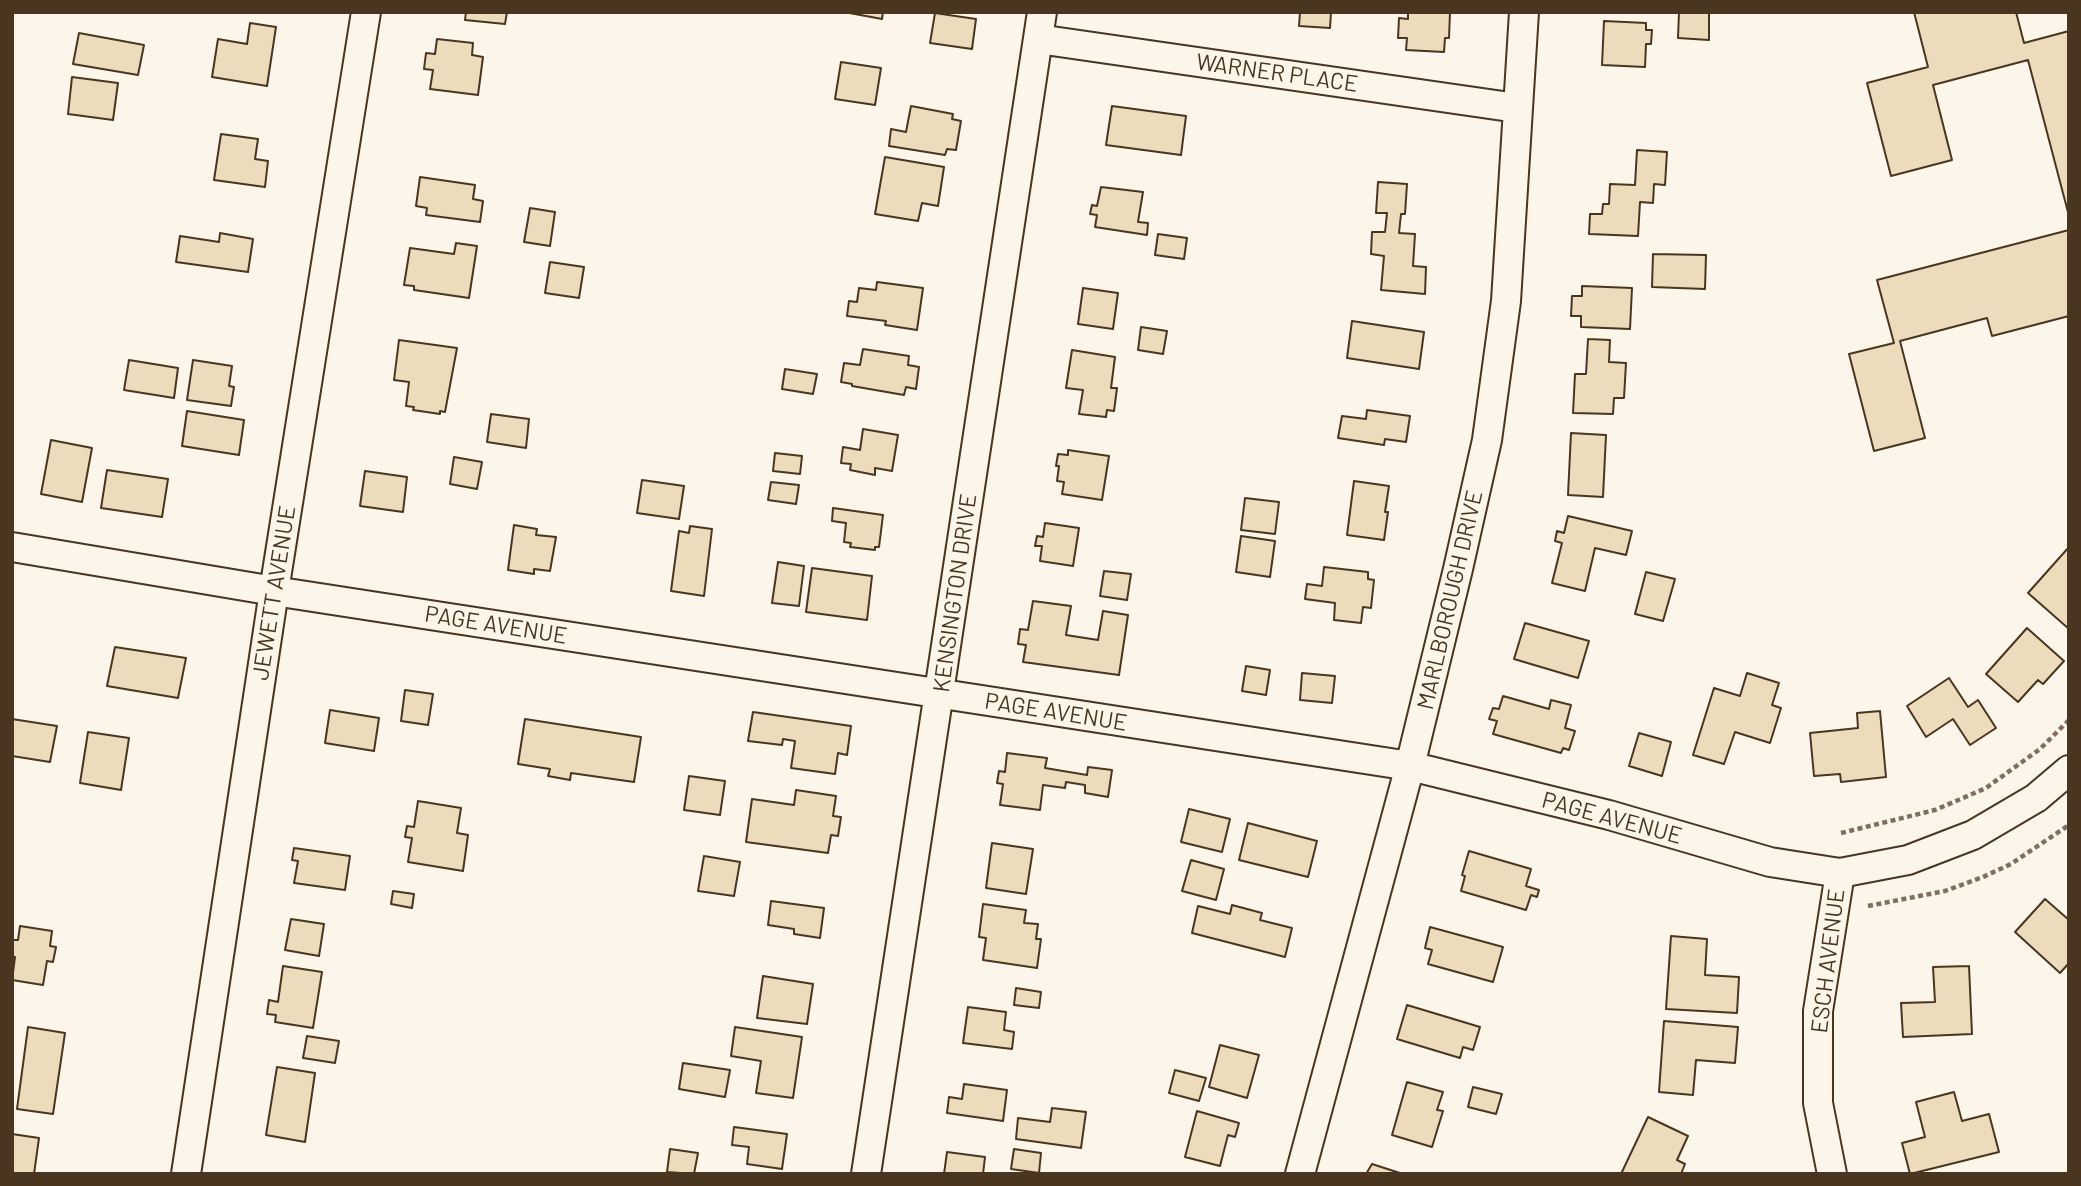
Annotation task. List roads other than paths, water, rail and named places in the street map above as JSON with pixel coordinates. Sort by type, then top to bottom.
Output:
[{"type":"street","name":"JEWETT AVENUE","points":[[186,1174],[274,591],[366,12]]},
{"type":"street","name":"MARLBOROUGH DRIVE","points":[[1300,1174],[1410,766],[1487,440],[1506,301],[1524,12]]},
{"type":"street","name":"WARNER PLACE","points":[[1040,25],[1517,108]]},
{"type":"street","name":"KENSINGTON DRIVE","points":[[866,1174],[1040,25]]},
{"type":"street","name":"PAGE AVENUE","points":[[12,547],[274,591],[1410,766],[1609,815],[1770,862],[1840,873],[1908,860],[1973,835],[2036,798],[2069,770]]},
{"type":"street","name":"ESCH AVENUE","points":[[1832,1174],[1818,1102],[1818,1012],[1840,873]]}]
